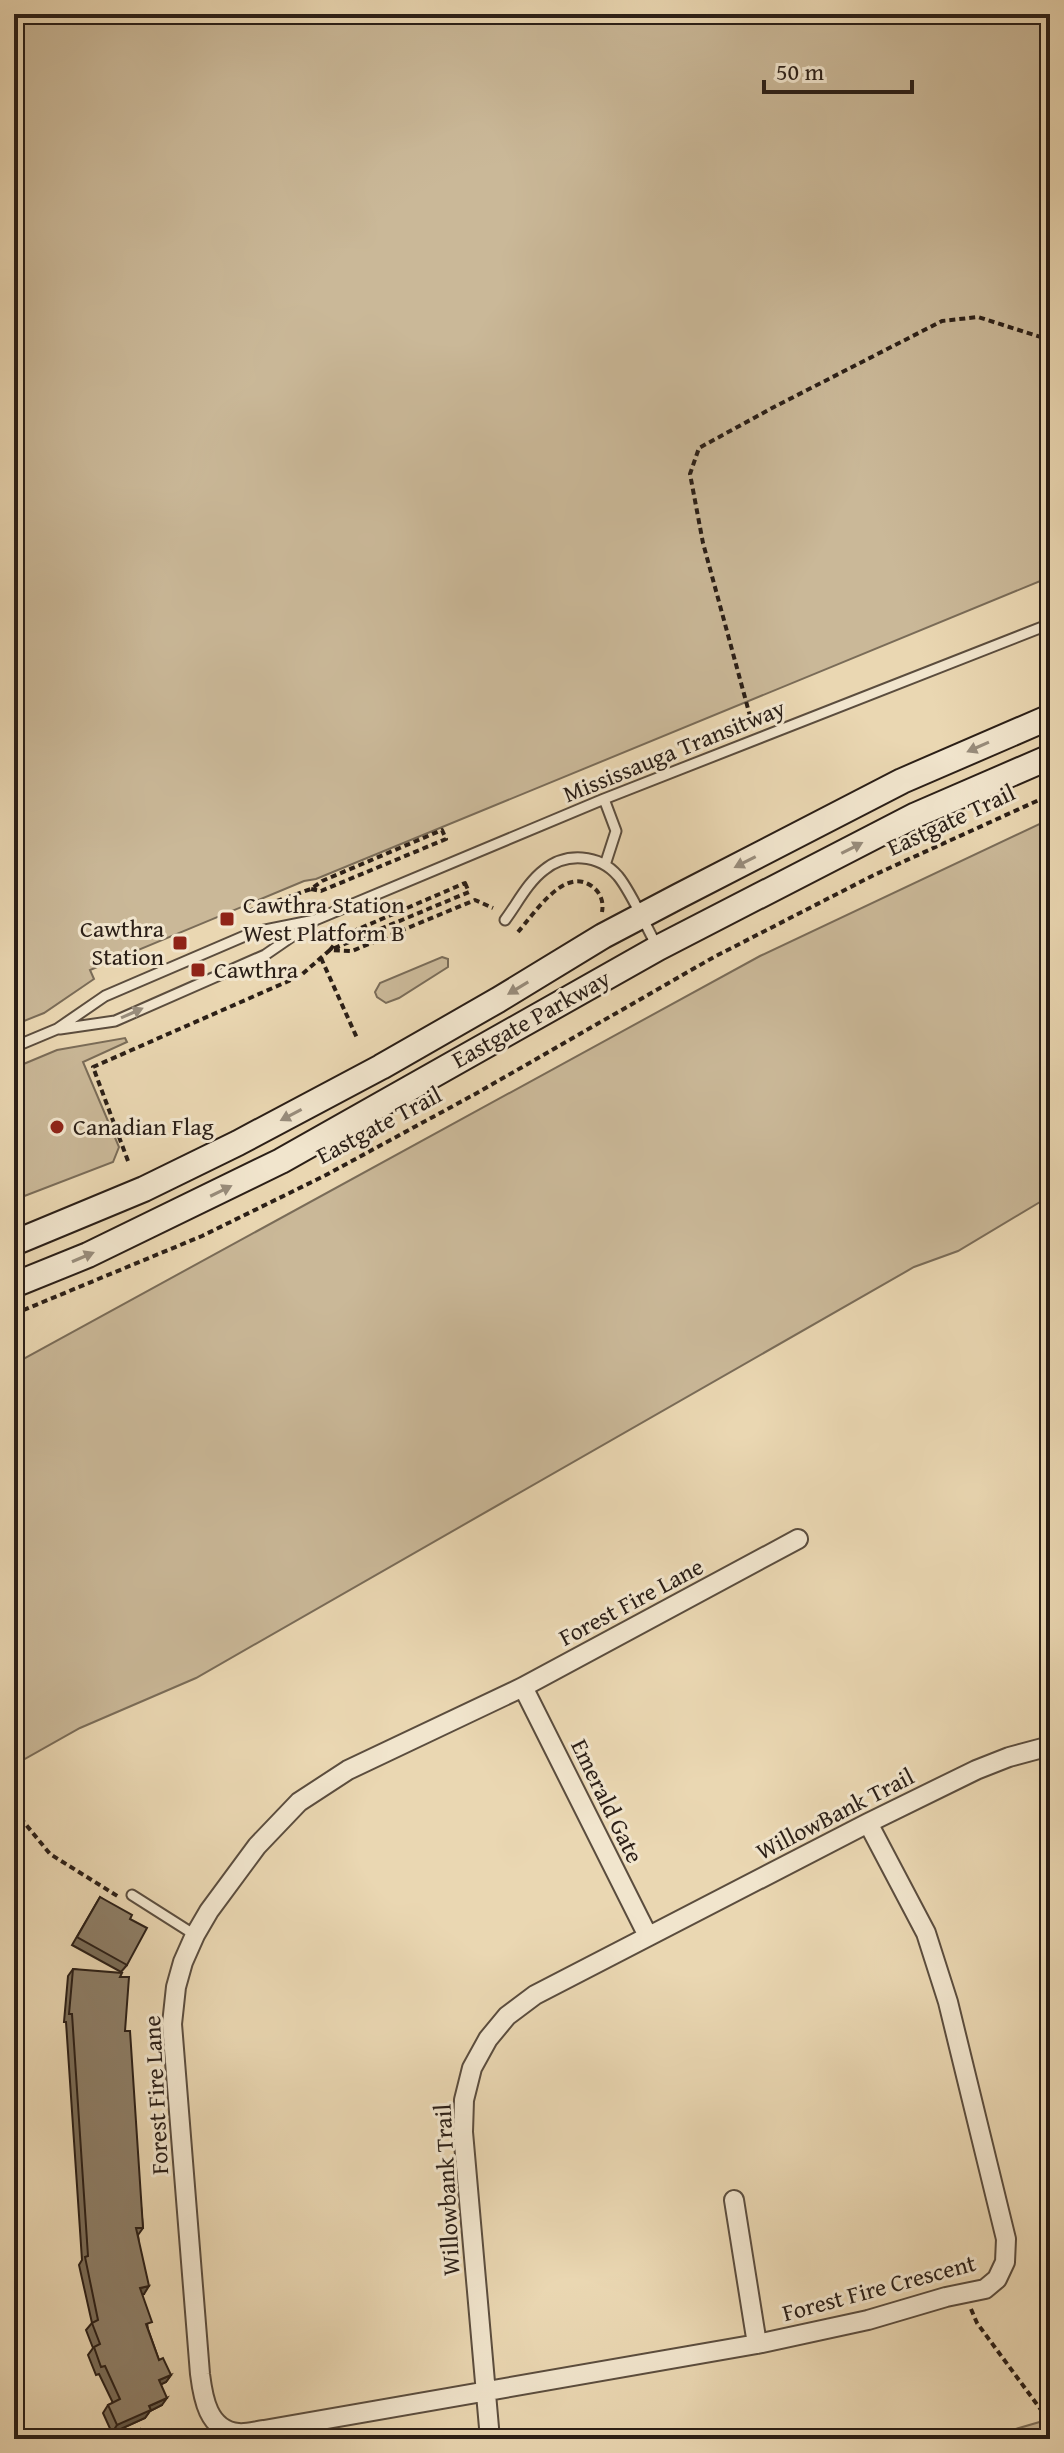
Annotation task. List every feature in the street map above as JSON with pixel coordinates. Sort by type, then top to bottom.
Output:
[{"type":"main road","name":"Eastgate Parkway","points":[[14,1243],[144,1189],[238,1143],[394,1059],[640,916],[902,781],[1050,717]]},
{"type":"main road","name":"Eastgate Parkway","points":[[14,1285],[126,1237],[281,1161],[658,948],[916,815],[1050,757]]},
{"type":"street","name":"Forest Fire Lane","points":[[485,2391],[238,2433],[219,2426],[204,2404],[172,2024],[176,1987],[183,1962],[209,1911],[257,1846],[299,1802],[348,1770],[523,1687],[798,1539]]},
{"type":"street","name":"Emerald Gate","points":[[523,1687],[648,1936]]},
{"type":"street","name":"WillowBank Trail","points":[[648,1936],[976,1770],[1050,1746]]},
{"type":"street","name":"Forest Fire Crescent","points":[[485,2391],[757,2344],[868,2320],[985,2289],[997,2279],[1005,2262],[1006,2239],[948,2002],[926,1933],[868,1823]]},
{"type":"street","name":"Willowbank Trail","points":[[490,2439],[463,2132],[464,2100],[472,2068],[488,2039],[516,2009],[535,1995],[648,1936]]},
{"type":"street","points":[[734,2200],[757,2344]]},
{"type":"lane","name":"Mississauga Transitway","points":[[14,1047],[57,1029],[105,996],[254,932],[315,920],[604,799],[1050,624]]},
{"type":"lane","points":[[604,799],[616,831],[605,865]]},
{"type":"lane","points":[[505,920],[543,870],[562,859],[585,857],[605,865],[618,877],[658,948]]},
{"type":"lane","name":"Mississauga Transitway","points":[[57,1029],[115,1021],[265,955],[315,920]]},
{"type":"lane","points":[[131,1899],[195,1935]]},
{"type":"path","points":[[757,739],[703,543],[690,474],[699,448],[942,321],[978,317],[1050,340]]},
{"type":"path","name":"Eastgate Trail","points":[[14,1314],[202,1236],[326,1175],[477,1093],[714,957],[874,875],[1050,795]]},
{"type":"path","points":[[248,911],[311,889],[322,881],[442,830],[446,839],[321,891],[311,889]]},
{"type":"path","points":[[518,932],[557,889],[568,882],[580,881],[600,894],[602,916]]},
{"type":"path","points":[[128,1161],[93,1067],[300,976],[340,937],[465,883],[469,892],[330,950]]},
{"type":"path","points":[[330,950],[352,951],[475,900],[493,908]]},
{"type":"path","points":[[709,949],[714,957]]},
{"type":"path","points":[[321,958],[357,1038]]},
{"type":"path","points":[[635,990],[640,999]]},
{"type":"path","points":[[14,1810],[50,1854],[131,1899]]},
{"type":"path","points":[[966,2294],[977,2323],[1050,2422]]},
{"type":"shaded area","points":[[14,14],[1050,14],[1050,577],[90,970],[94,979],[44,1013],[14,1025]]},
{"type":"shaded area","points":[[1050,819],[1050,1196],[958,1251],[914,1267],[196,1678],[80,1728],[14,1765],[14,1364],[760,956]]},
{"type":"shaded area","points":[[442,957],[448,959],[448,967],[399,998],[386,1003],[377,997],[375,992],[380,983]]},
{"type":"shaded area","points":[[125,1038],[127,1042],[83,1062],[119,1147],[113,1162],[14,1200],[14,1068],[57,1050]]},
{"type":"shaded area","points":[[1050,2419],[1050,2439],[981,2439],[1043,2421]]},
{"type":"building","points":[[100,1897],[132,1915],[130,1919],[147,1928],[127,1965],[77,1937]]},
{"type":"building","points":[[73,1969],[122,1973],[120,1977],[129,1977],[125,2031],[130,2031],[143,2228],[136,2228],[149,2286],[140,2288],[152,2322],[146,2324],[159,2360],[163,2358],[171,2375],[159,2380],[167,2398],[149,2406],[151,2410],[117,2425],[108,2405],[120,2399],[105,2366],[101,2367],[94,2347],[100,2344],[92,2323],[98,2320],[85,2257],[88,2256],[72,2014],[69,2014]]},
{"type":"building","points":[[141,2429],[157,2439],[135,2439]]},
{"type":"place","name":"Cawthra Station West Platform B","points":[[227,919]]},
{"type":"place","name":"Cawthra Station","points":[[180,943]]},
{"type":"place","name":"Cawthra","points":[[198,970]]},
{"type":"place","name":"Canadian Flag","points":[[57,1127]]}]
